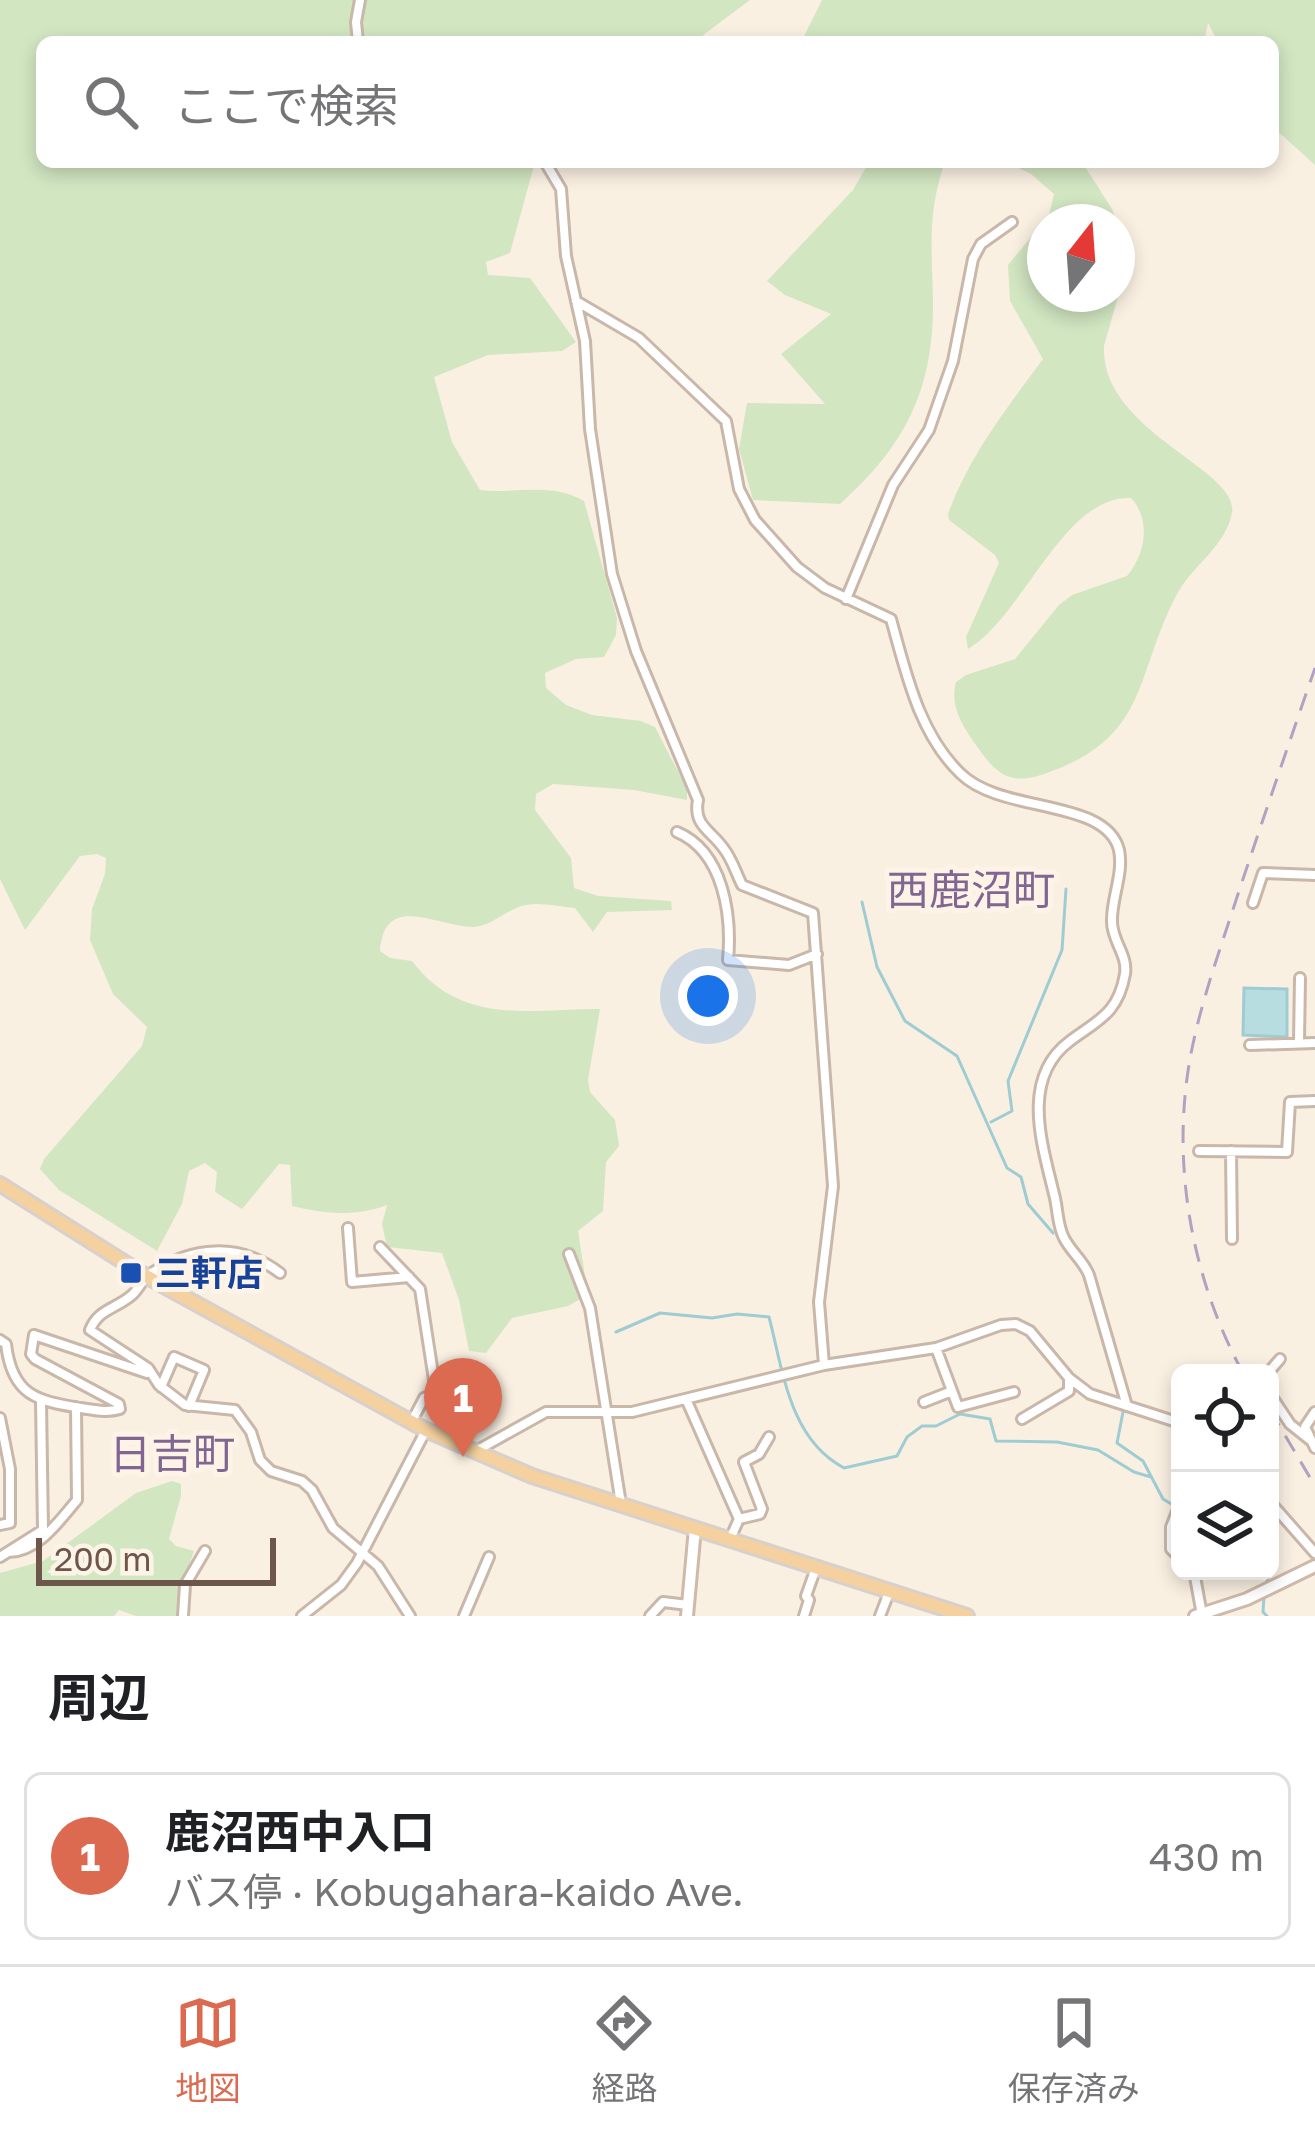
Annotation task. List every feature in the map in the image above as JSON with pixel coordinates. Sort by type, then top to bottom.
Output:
[{"type":"main road","points":[[0,1184],[146,1276],[473,1453],[967,1616]]},
{"type":"street","points":[[357,36],[360,0]]},
{"type":"street","points":[[549,168],[561,189],[566,256],[585,341],[590,429],[612,574],[636,650],[698,800],[695,814],[701,826],[727,853],[742,885],[813,913],[833,1186],[819,1302],[824,1365]]},
{"type":"street","points":[[846,599],[893,485],[929,430],[953,361],[973,259],[981,244],[1012,221]]},
{"type":"street","points":[[576,301],[639,338],[726,421],[733,471],[755,520],[797,567],[846,599],[891,619],[916,704],[938,747],[962,775],[1001,798],[1080,813],[1118,847],[1112,927],[1126,961],[1119,994],[1100,1023],[1055,1054],[1038,1098],[1043,1151],[1061,1234],[1089,1275],[1127,1406]]},
{"type":"street","points":[[677,832],[696,842],[725,896],[731,925],[728,960],[789,965],[817,954]]},
{"type":"street","points":[[1253,903],[1263,873],[1315,875]]},
{"type":"street","points":[[1299,1042],[1300,978]]},
{"type":"street","points":[[1250,1045],[1315,1043]]},
{"type":"street","points":[[1199,1151],[1287,1152],[1290,1102],[1315,1101]]},
{"type":"street","points":[[1231,1151],[1232,1239]]},
{"type":"street","points":[[348,1228],[352,1282],[409,1277]]},
{"type":"street","points":[[380,1247],[421,1289],[436,1393],[424,1398],[411,1422]]},
{"type":"street","points":[[280,1273],[263,1260],[225,1248],[146,1276],[129,1298],[100,1313],[90,1330],[189,1406],[235,1410],[251,1432],[260,1460],[271,1471],[302,1481],[312,1490],[333,1528],[378,1566],[410,1616]]},
{"type":"street","points":[[569,1255],[590,1308],[621,1504]]},
{"type":"street","points":[[473,1453],[546,1412],[608,1415],[824,1365],[936,1348],[1016,1324],[1030,1331],[1090,1394],[1171,1420]]},
{"type":"street","points":[[0,1340],[6,1344],[4,1356],[14,1380],[41,1401],[107,1412],[120,1409],[35,1359],[31,1354],[34,1335],[152,1375]]},
{"type":"street","points":[[936,1348],[958,1407],[1014,1392]]},
{"type":"street","points":[[161,1387],[174,1357],[204,1370],[189,1406]]},
{"type":"street","points":[[1276,1364],[1280,1360]]},
{"type":"street","points":[[1022,1419],[1059,1400],[1069,1391],[1070,1378]]},
{"type":"street","points":[[924,1402],[952,1391]]},
{"type":"street","points":[[686,1399],[739,1519],[730,1539]]},
{"type":"street","points":[[4,1555],[43,1530],[41,1401]]},
{"type":"street","points":[[4,1555],[19,1552],[47,1534],[77,1500],[76,1407]]},
{"type":"street","points":[[1279,1408],[1313,1444]]},
{"type":"street","points":[[1313,1444],[1305,1427],[1315,1412]]},
{"type":"street","points":[[0,1525],[10,1523],[1,1420]]},
{"type":"street","points":[[302,1616],[340,1585],[363,1552],[426,1430]]},
{"type":"street","points":[[739,1519],[760,1514],[762,1508],[744,1462],[759,1454],[769,1437]]},
{"type":"street","points":[[1279,1512],[1315,1553]]},
{"type":"street","points":[[650,1616],[663,1603],[687,1610],[695,1528]]},
{"type":"street","points":[[183,1616],[185,1586],[206,1551]]},
{"type":"street","points":[[464,1616],[489,1557]]},
{"type":"street","points":[[804,1616],[817,1567]]},
{"type":"street","points":[[1195,1580],[1199,1615],[1314,1570]]},
{"type":"street","points":[[880,1616],[890,1590]]},
{"type":"green space","points":[[0,0],[750,0],[702,36],[36,36],[36,168],[533,168],[510,253],[486,262],[488,275],[530,278],[576,342],[562,351],[488,355],[434,377],[452,442],[480,490],[546,490],[584,501],[617,618],[616,635],[604,657],[576,659],[545,673],[546,688],[566,705],[592,715],[655,727],[687,789],[687,800],[634,790],[553,784],[536,794],[535,810],[571,858],[574,888],[598,896],[671,901],[672,910],[607,912],[593,932],[575,908],[544,904],[519,907],[473,927],[402,917],[391,922],[380,951],[390,958],[412,961],[431,982],[474,1005],[522,1011],[600,1009],[588,1080],[590,1092],[615,1120],[619,1146],[606,1162],[603,1211],[578,1231],[588,1295],[568,1306],[512,1318],[486,1353],[469,1351],[459,1300],[442,1253],[387,1247],[382,1224],[387,1205],[340,1213],[292,1206],[290,1165],[279,1164],[242,1209],[215,1192],[217,1172],[205,1163],[189,1171],[182,1204],[157,1251],[59,1190],[40,1169],[44,1159],[142,1046],[147,1027],[113,994],[90,940],[92,909],[106,858],[80,856],[25,930],[0,879]]},
{"type":"green space","points":[[822,0],[1315,0],[1315,165],[1279,132],[1279,36],[1215,36],[1208,23],[1205,36],[804,36]]},
{"type":"green space","points":[[866,168],[943,168],[933,214],[932,332],[921,388],[912,413],[883,460],[840,504],[753,500],[739,449],[747,403],[825,404],[781,354],[831,314],[785,295],[767,281],[853,190]]},
{"type":"green space","points":[[1018,168],[1086,168],[1109,204],[1052,204],[1054,194]]},
{"type":"green space","points":[[1027,242],[1027,312],[1114,312],[1104,346],[1109,376],[1123,402],[1215,480],[1229,497],[1232,513],[1222,537],[1176,596],[1122,723],[1080,758],[1025,778],[1000,772],[968,733],[956,709],[956,682],[1015,659],[1072,595],[1127,576],[1138,557],[1144,526],[1131,498],[1107,502],[1085,516],[1064,536],[1008,611],[968,649],[966,637],[999,563],[949,520],[948,514],[978,453],[1043,359],[1010,301],[1008,265]]},
{"type":"green space","points":[[172,1481],[181,1484],[181,1496],[169,1539],[194,1551],[177,1616],[136,1616],[119,1610],[114,1616],[0,1616],[0,1573],[43,1561],[136,1493]]},
{"type":"water","points":[[1244,988],[1287,989],[1287,1037],[1243,1035]]},
{"type":"waterway","points":[[991,1122],[1012,1111],[1008,1081],[1062,950],[1066,889]]},
{"type":"waterway","points":[[862,902],[877,967],[905,1021],[957,1056],[1007,1168],[1021,1177],[1028,1204],[1053,1233]]},
{"type":"waterway","points":[[1088,1286],[1120,1395]]},
{"type":"waterway","points":[[616,1332],[660,1313],[769,1317],[784,1380],[800,1421],[811,1440],[844,1468],[897,1456],[907,1437],[922,1426],[936,1426],[960,1414],[990,1419],[996,1441],[1057,1442],[1098,1450],[1151,1477]]},
{"type":"waterway","points":[[1123,1412],[1117,1443],[1143,1461],[1163,1499],[1171,1504]]},
{"type":"waterway","points":[[1265,1587],[1267,1580]]},
{"type":"waterway","points":[[1264,1596],[1267,1616]]},
{"type":"railway","points":[[1239,1364],[1208,1293],[1188,1208],[1183,1121],[1187,1078],[1209,982],[1315,668]]},
{"type":"railway","points":[[1279,1425],[1315,1486]]},
{"type":"place","name":"三軒店","points":[[131,1273]]},
{"type":"place","name":"鹿沼西中入口","points":[[463,1457]]},
{"type":"district","name":"西鹿沼町","points":[[971,890]]},
{"type":"district","name":"日吉町","points":[[172,1454]]}]
